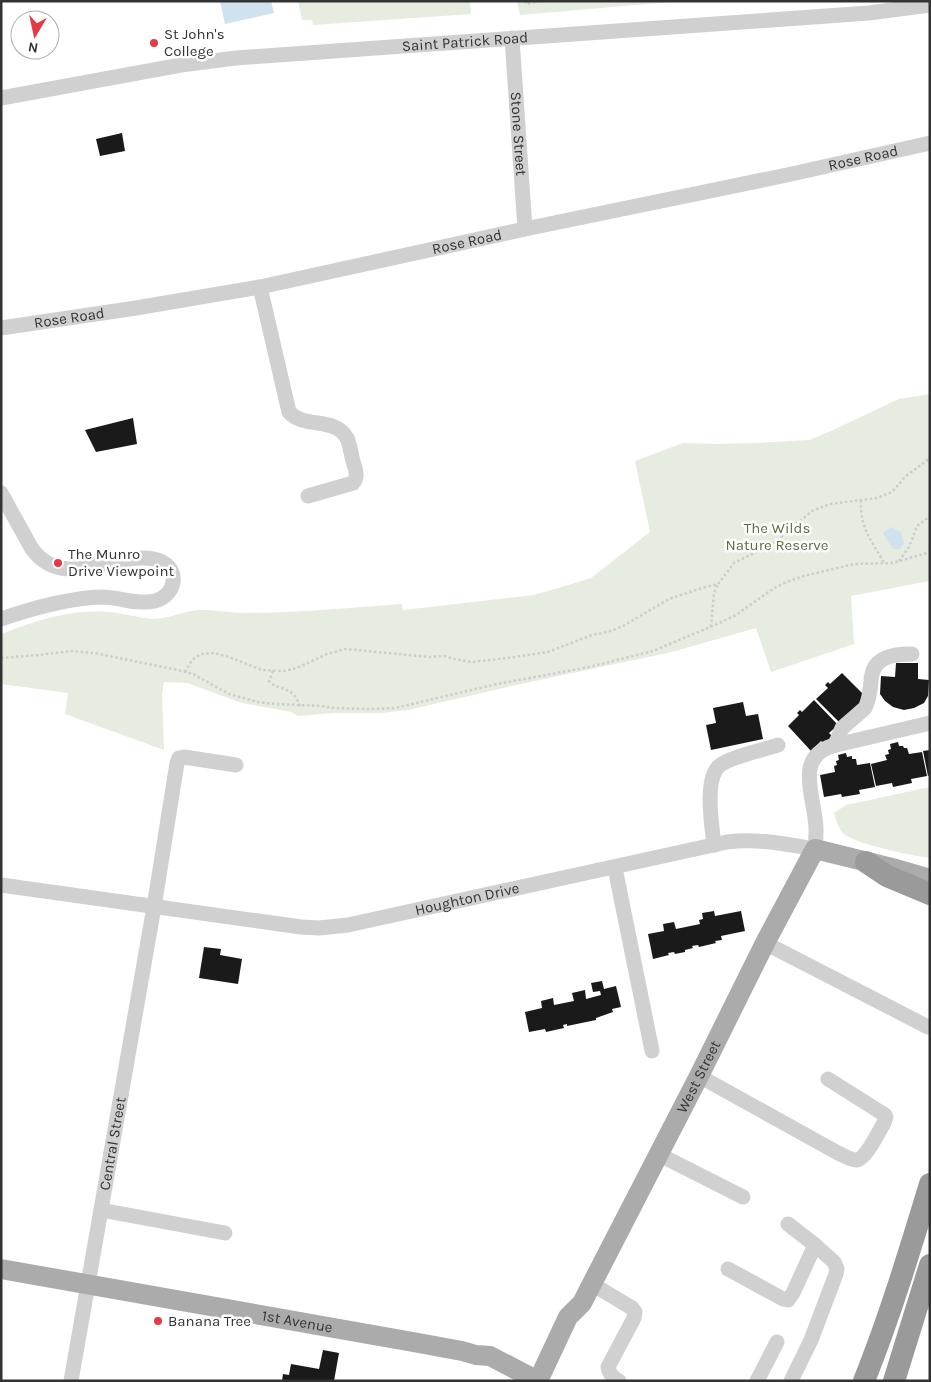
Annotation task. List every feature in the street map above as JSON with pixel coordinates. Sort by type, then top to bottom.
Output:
[{"type":"highway","points":[[866,862],[887,876],[930,894]]},
{"type":"highway","points":[[864,1381],[882,1335],[930,1184]]},
{"type":"highway","points":[[894,1381],[930,1265]]},
{"type":"main road","name":"Houghton Drive","points":[[815,849],[930,879]]},
{"type":"main road","name":"West Street","points":[[538,1381],[568,1317],[582,1303],[592,1284],[765,943],[815,849]]},
{"type":"main road","points":[[896,869],[930,868]]},
{"type":"main road","name":"1st Avenue","points":[[1,1269],[422,1343],[462,1351],[476,1356],[490,1356],[538,1381]]},
{"type":"main road","name":"West Street","points":[[550,1381],[580,1321],[582,1303]]},
{"type":"main road","name":"1st Avenue","points":[[476,1356],[485,1366],[513,1381]]},
{"type":"street","name":"Saint Patrick Road","points":[[1,98],[181,64],[236,58],[869,13],[930,5]]},
{"type":"street","name":"Stone Street","points":[[512,38],[525,229]]},
{"type":"street","name":"Rose Road","points":[[1,328],[260,287],[930,143]]},
{"type":"street","points":[[260,287],[289,412],[299,420],[326,424],[336,428],[343,434],[348,440],[357,474],[356,480],[353,483],[308,496]]},
{"type":"street","points":[[1,493],[32,549],[46,563],[72,569],[95,567],[131,559],[154,559],[170,567],[173,582],[164,596],[153,601],[140,602],[107,597],[77,599],[25,611],[1,619]]},
{"type":"street","points":[[836,745],[842,728],[865,708],[871,692],[870,679],[882,658],[912,654]]},
{"type":"street","points":[[815,849],[816,818],[809,772],[812,763],[820,752],[836,745],[930,723]]},
{"type":"street","points":[[714,845],[710,813],[710,793],[713,774],[720,765],[778,745]]},
{"type":"street","name":"Central Street","points":[[71,1381],[154,907],[177,762],[179,758],[184,757],[236,765]]},
{"type":"street","name":"Houghton Drive","points":[[1,885],[301,927],[328,927],[357,923],[736,841],[780,843],[815,849]]},
{"type":"street","points":[[615,868],[652,1051]]},
{"type":"street","points":[[765,943],[928,1027]]},
{"type":"street","points":[[699,1076],[838,1153],[857,1161],[860,1160],[884,1123],[885,1115],[828,1079]]},
{"type":"street","points":[[658,1154],[743,1197]]},
{"type":"street","points":[[101,1210],[225,1233]]},
{"type":"street","points":[[788,1224],[834,1262],[836,1269],[836,1274],[811,1340],[791,1381]]},
{"type":"street","points":[[728,1269],[788,1300],[815,1245]]},
{"type":"street","points":[[592,1284],[632,1308],[635,1312],[634,1318],[608,1367],[609,1372],[619,1381]]},
{"type":"street","points":[[757,1381],[777,1342]]},
{"type":"path","points":[[526,1],[526,4],[542,1]]},
{"type":"path","points":[[711,627],[714,593],[718,584],[734,563],[774,544],[812,511],[830,504],[877,498],[892,492],[905,477],[930,458]]},
{"type":"path","points":[[861,500],[864,530],[884,563]]},
{"type":"path","points":[[898,561],[909,547],[917,526],[930,516]]},
{"type":"path","points":[[1,658],[72,651],[94,653],[192,674],[229,694],[258,702],[300,706],[370,709],[394,708],[498,684],[589,667],[653,651],[736,615],[774,588],[789,581],[854,564],[898,561],[930,552]]},
{"type":"path","points":[[185,672],[192,660],[201,654],[214,653],[262,670],[284,671],[298,668],[327,654],[345,649],[430,657],[444,656],[472,662],[548,652],[592,635],[608,632],[623,626],[669,599],[718,584]]},
{"type":"path","points":[[273,671],[269,681],[273,686],[290,692],[295,696],[300,706]]},
{"type":"green space","points":[[298,1],[470,1],[471,14],[313,25],[312,20],[302,20]]},
{"type":"green space","points":[[517,1],[681,1],[520,15]]},
{"type":"green space","name":"The Wilds Nature Reserve","points":[[930,394],[930,581],[851,596],[854,644],[771,672],[756,628],[672,652],[408,710],[381,713],[333,713],[298,716],[291,712],[242,703],[187,683],[164,682],[162,694],[164,750],[65,714],[68,693],[1,684],[1,634],[67,614],[108,612],[153,619],[201,610],[260,613],[402,604],[403,610],[534,595],[591,578],[650,532],[635,461],[683,443],[758,443],[809,440],[899,399]]},
{"type":"green space","points":[[930,787],[930,858],[860,842],[844,834],[838,825],[834,813],[846,805]]},
{"type":"water","points":[[220,1],[271,1],[274,13],[225,24]]},
{"type":"water","points":[[891,527],[901,532],[904,544],[900,549],[893,549],[883,534]]},
{"type":"building","points":[[122,133],[125,151],[100,156],[96,139]]},
{"type":"building","points":[[133,418],[137,444],[96,452],[85,430]]},
{"type":"building","points":[[896,663],[918,663],[918,679],[929,680],[928,696],[924,703],[904,710],[893,707],[880,694],[881,676],[895,677]]},
{"type":"building","points":[[842,673],[866,697],[840,723],[816,699],[828,688],[825,685],[828,682],[830,684]]},
{"type":"building","points":[[814,700],[838,725],[829,733],[832,736],[824,744],[821,741],[811,751],[788,726],[799,715],[797,713],[800,710],[802,712]]},
{"type":"building","points":[[743,702],[746,716],[758,714],[763,739],[711,750],[706,725],[716,723],[713,708]]},
{"type":"building","points":[[898,742],[899,746],[907,748],[909,754],[922,752],[927,776],[911,779],[912,783],[893,787],[892,783],[876,786],[871,764],[887,760],[885,755],[889,754],[890,744]]},
{"type":"building","points":[[930,750],[930,775],[928,776],[923,751]]},
{"type":"building","points":[[846,753],[847,757],[852,756],[852,759],[856,759],[857,765],[870,763],[875,787],[859,790],[860,794],[842,797],[841,794],[824,797],[820,775],[835,772],[834,766],[837,765],[836,761],[839,760],[838,755]]},
{"type":"building","points":[[714,911],[715,916],[741,911],[745,931],[721,936],[722,940],[715,941],[716,943],[699,947],[698,945],[692,946],[693,948],[685,950],[685,952],[668,953],[669,955],[653,959],[648,934],[664,931],[663,924],[674,922],[676,929],[700,924],[699,920],[703,919],[702,913]]},
{"type":"building","points":[[204,947],[221,949],[220,955],[242,959],[238,984],[199,978]]},
{"type":"building","points":[[602,981],[604,989],[616,986],[621,1007],[612,1009],[613,1012],[596,1018],[596,1020],[567,1026],[567,1024],[563,1025],[564,1028],[546,1032],[545,1029],[529,1032],[525,1012],[542,1008],[541,1001],[553,998],[554,1005],[574,1001],[572,993],[585,990],[586,999],[601,995],[600,991],[593,992],[591,983]]},
{"type":"building","points":[[323,1350],[339,1353],[334,1381],[282,1381],[283,1374],[289,1375],[291,1364],[319,1369]]},
{"type":"place","name":"St John's College","points":[[154,43]]},
{"type":"place","name":"The Munro Drive Viewpoint","points":[[58,563]]},
{"type":"place","name":"Banana Tree","points":[[158,1321]]}]
